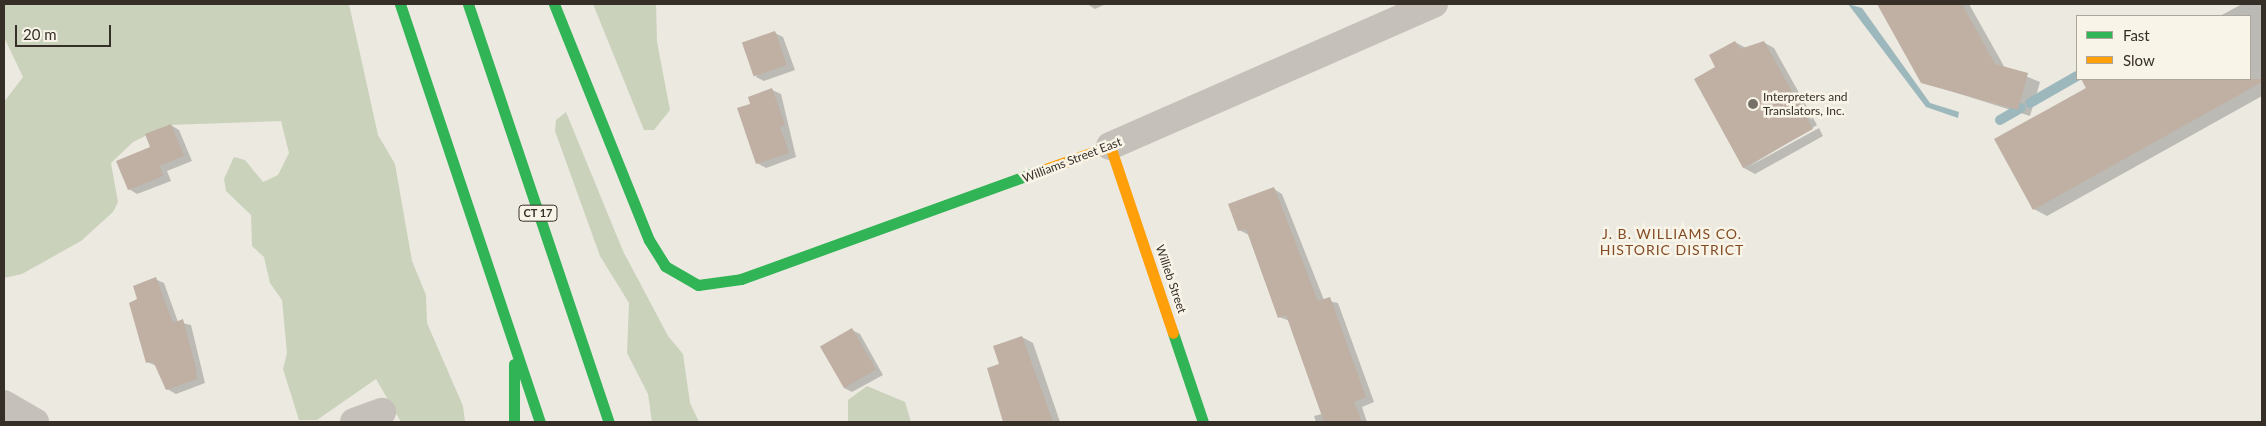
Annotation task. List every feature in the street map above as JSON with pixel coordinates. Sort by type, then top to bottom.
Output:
[{"type":"main road","points":[[400,4],[540,422]]},
{"type":"main road","name":"CT 17","points":[[468,4],[608,422]]},
{"type":"main road","name":"Williams Street East","points":[[554,4],[649,240],[665,266],[698,284],[750,276],[1110,146]]},
{"type":"main road","name":"Willieb Street","points":[[1110,146],[1203,422]]},
{"type":"main road","points":[[514,345],[514,422]]},
{"type":"street","name":"Williams Street East","points":[[1110,146],[1434,4]]},
{"type":"street","points":[[4,404],[35,422]]},
{"type":"street","points":[[354,422],[382,412]]},
{"type":"green space","points":[[4,4],[349,4],[378,135],[395,164],[412,261],[426,295],[427,323],[463,406],[465,422],[401,422],[376,379],[317,420],[299,420],[283,369],[287,353],[282,300],[270,283],[264,257],[252,246],[251,215],[226,191],[224,179],[234,157],[245,160],[263,182],[278,175],[289,153],[281,121],[168,125],[133,142],[111,163],[118,202],[113,212],[81,241],[22,274],[4,278],[4,102],[23,77],[4,37]]},
{"type":"green space","points":[[593,4],[656,4],[657,42],[670,110],[654,130],[644,130]]},
{"type":"green space","points":[[566,112],[623,251],[668,336],[683,354],[690,403],[699,422],[652,422],[648,394],[627,353],[629,303],[600,256],[555,131],[556,120]]},
{"type":"green space","points":[[867,386],[905,402],[911,422],[848,422],[848,400]]},
{"type":"water","points":[[1848,4],[1862,8],[1930,103],[1959,112],[1958,118],[1926,107]]},
{"type":"building","points":[[1877,4],[1962,4],[1995,64],[2028,73],[2018,110],[1921,83]]},
{"type":"building","points":[[775,31],[787,65],[754,76],[742,42]]},
{"type":"building","name":"Interpreters and Translators, Inc.","points":[[1735,41],[1740,49],[1764,41],[1813,129],[1743,168],[1694,79],[1715,67],[1709,55]]},
{"type":"building","points":[[2262,79],[2262,82],[2033,210],[1994,139],[2086,88],[2082,80]]},
{"type":"building","points":[[772,88],[785,125],[780,127],[789,153],[756,164],[737,108],[750,104],[748,97]]},
{"type":"building","points":[[171,124],[184,156],[160,166],[163,176],[128,190],[116,161],[150,147],[145,134]]},
{"type":"building","points":[[1274,187],[1318,301],[1330,297],[1366,397],[1354,402],[1362,422],[1324,422],[1286,315],[1278,318],[1246,229],[1238,231],[1228,204]]},
{"type":"building","points":[[156,277],[173,323],[183,319],[196,368],[197,379],[166,390],[153,361],[146,363],[129,303],[137,299],[133,286]]},
{"type":"building","points":[[852,328],[876,370],[844,388],[820,346]]},
{"type":"building","points":[[1022,336],[1053,422],[1003,422],[987,368],[999,364],[993,346]]},
{"type":"waterway","points":[[2030,103],[2076,77]]},
{"type":"waterway","points":[[2000,120],[2021,108]]},
{"type":"traffic: fast","points":[[400,4],[540,422]]},
{"type":"traffic: fast","points":[[468,4],[609,422]]},
{"type":"traffic: fast","points":[[554,4],[649,240],[665,266],[698,285]]},
{"type":"traffic: fast","points":[[698,285],[741,279],[1040,171]]},
{"type":"traffic: fast","points":[[1173,333],[1203,422]]},
{"type":"traffic: fast","points":[[514,364],[514,422]]},
{"type":"traffic: slow","points":[[1040,171],[1110,146],[1173,333]]},
{"type":"place","name":"Interpreters and Translators, Inc.","points":[[1753,104]]},
{"type":"district","name":"J. B. WILLIAMS CO. HISTORIC DISTRICT","points":[[1672,242]]}]
